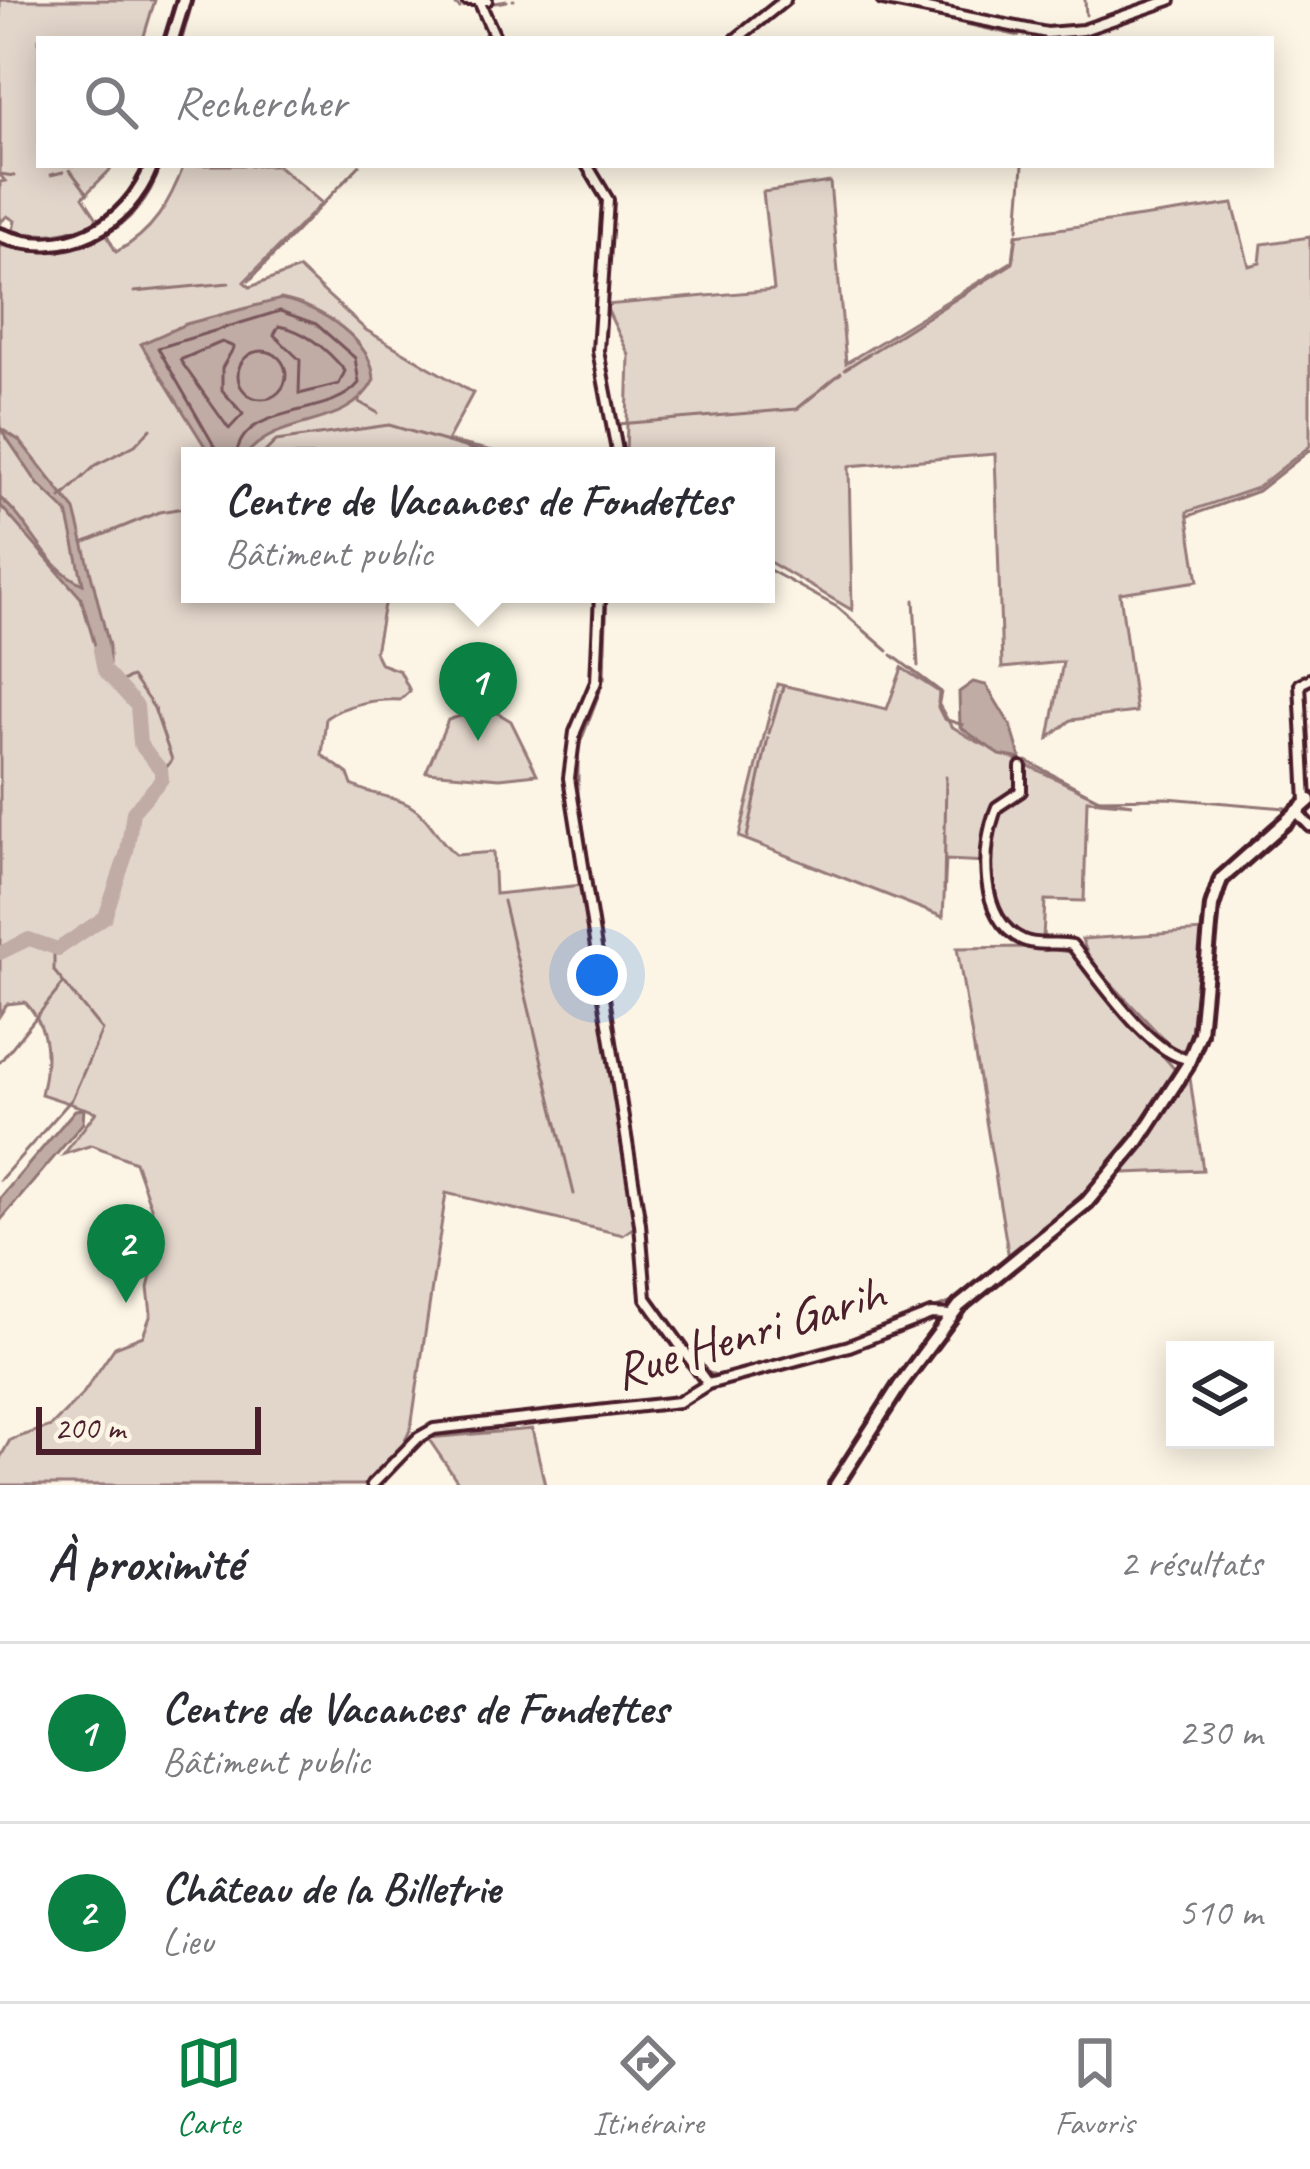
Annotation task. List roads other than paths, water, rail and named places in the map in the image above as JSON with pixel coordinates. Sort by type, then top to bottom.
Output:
[{"type":"street","points":[[173,36],[184,0]]},
{"type":"street","points":[[466,0],[483,1],[495,36]]},
{"type":"street","points":[[740,36],[785,0]]},
{"type":"street","points":[[882,0],[1027,31],[1066,32],[1170,0]]},
{"type":"street","points":[[0,235],[41,244],[94,233],[129,206],[150,168]]},
{"type":"street","points":[[589,168],[608,200],[598,351],[616,447]]},
{"type":"street","points":[[600,603],[596,682],[575,732],[569,778],[640,1224],[643,1290],[676,1347],[708,1384]]},
{"type":"street","points":[[1305,682],[1303,807],[1310,826]]},
{"type":"street","points":[[1022,767],[1021,791],[997,807],[990,831],[988,878],[996,914],[1022,940],[1072,945],[1153,1040],[1178,1058],[1191,1059]]},
{"type":"street","points":[[836,1485],[952,1315],[1104,1184],[1191,1059],[1200,1033],[1215,893],[1241,856],[1303,807]]},
{"type":"street","name":"Rue Henri Garih","points":[[372,1485],[418,1438],[434,1429],[679,1402],[708,1384],[849,1346],[931,1314],[952,1315]]},
{"type":"water","points":[[281,299],[296,303],[327,318],[354,339],[371,365],[374,380],[347,408],[276,433],[254,447],[205,447],[141,344],[186,324]]},
{"type":"water","points":[[0,428],[20,441],[75,510],[109,646],[109,664],[102,669],[81,598],[0,505],[0,498],[58,567],[83,584],[67,512],[38,484]]},
{"type":"water","points":[[973,682],[986,685],[1011,726],[1021,759],[1000,755],[960,727],[959,692]]},
{"type":"water","points":[[84,1109],[83,1123],[0,1221],[0,1198],[75,1110]]},
{"type":"waterway","points":[[166,36],[175,0]]},
{"type":"waterway","points":[[183,36],[193,0]]},
{"type":"waterway","points":[[449,0],[460,8]]},
{"type":"waterway","points":[[1085,0],[1086,15]]},
{"type":"waterway","points":[[495,3],[507,1]]},
{"type":"waterway","points":[[881,5],[1019,36]]},
{"type":"waterway","points":[[1104,19],[1130,9]]},
{"type":"waterway","points":[[764,24],[779,12]]},
{"type":"waterway","points":[[1106,27],[1126,19]]},
{"type":"waterway","points":[[498,32],[500,36]]},
{"type":"waterway","points":[[1065,36],[1081,34]]},
{"type":"waterway","points":[[484,36],[488,36]]},
{"type":"waterway","points":[[0,227],[44,236],[86,227],[120,203],[143,168]]},
{"type":"waterway","points":[[0,245],[51,250],[98,239],[136,210],[160,168]]},
{"type":"waterway","points":[[249,281],[357,168]]},
{"type":"waterway","points":[[1018,229],[1023,168]]},
{"type":"waterway","points":[[70,170],[88,194]]},
{"type":"waterway","points":[[51,175],[63,172]]},
{"type":"waterway","points":[[0,174],[14,176]]},
{"type":"waterway","points":[[845,369],[1013,263],[1017,234]]},
{"type":"waterway","points":[[134,292],[229,283]]},
{"type":"waterway","points":[[618,424],[797,409],[841,373]]},
{"type":"waterway","points":[[359,402],[378,413]]},
{"type":"waterway","points":[[270,447],[276,441],[389,425],[464,447]]},
{"type":"waterway","points":[[61,498],[96,465],[135,445],[151,428]]},
{"type":"waterway","points":[[1189,516],[1258,491],[1310,450]]},
{"type":"waterway","points":[[83,543],[159,512],[181,508]]},
{"type":"waterway","points":[[775,573],[837,607],[888,651]]},
{"type":"waterway","points":[[914,600],[918,666]]},
{"type":"waterway","points":[[604,679],[607,603]]},
{"type":"waterway","points":[[0,953],[29,939],[58,949],[105,917],[127,852],[133,812],[162,779],[161,770],[140,744],[137,706],[104,670],[100,650]]},
{"type":"waterway","points":[[892,655],[941,692],[938,707],[944,719],[963,725]]},
{"type":"waterway","points":[[119,682],[132,677],[154,708],[172,760],[162,773]]},
{"type":"waterway","points":[[769,733],[783,687]]},
{"type":"waterway","points":[[579,746],[600,691]]},
{"type":"waterway","points":[[747,837],[768,738]]},
{"type":"waterway","points":[[578,755],[578,798]]},
{"type":"waterway","points":[[1027,761],[1099,799],[1167,798],[1297,809]]},
{"type":"waterway","points":[[944,890],[946,777]]},
{"type":"waterway","points":[[580,807],[623,1086]]},
{"type":"waterway","points":[[503,901],[574,1194]]},
{"type":"waterway","points":[[0,1180],[72,1099],[102,1030],[54,971],[54,950]]},
{"type":"waterway","points":[[0,1062],[63,984]]},
{"type":"waterway","points":[[1193,1068],[1202,1042]]},
{"type":"waterway","points":[[1125,1169],[1179,1091]]},
{"type":"waterway","points":[[624,1093],[642,1205]]},
{"type":"waterway","points":[[1008,1273],[1117,1180]]},
{"type":"waterway","points":[[928,1311],[955,1301]]},
{"type":"waterway","points":[[703,1371],[722,1377]]},
{"type":"waterway","points":[[382,1485],[421,1443]]},
{"type":"place","name":"Centre de Vacances de Fondettes","points":[[478,741]]},
{"type":"place","name":"Château de la Billetrie","points":[[126,1303]]}]
